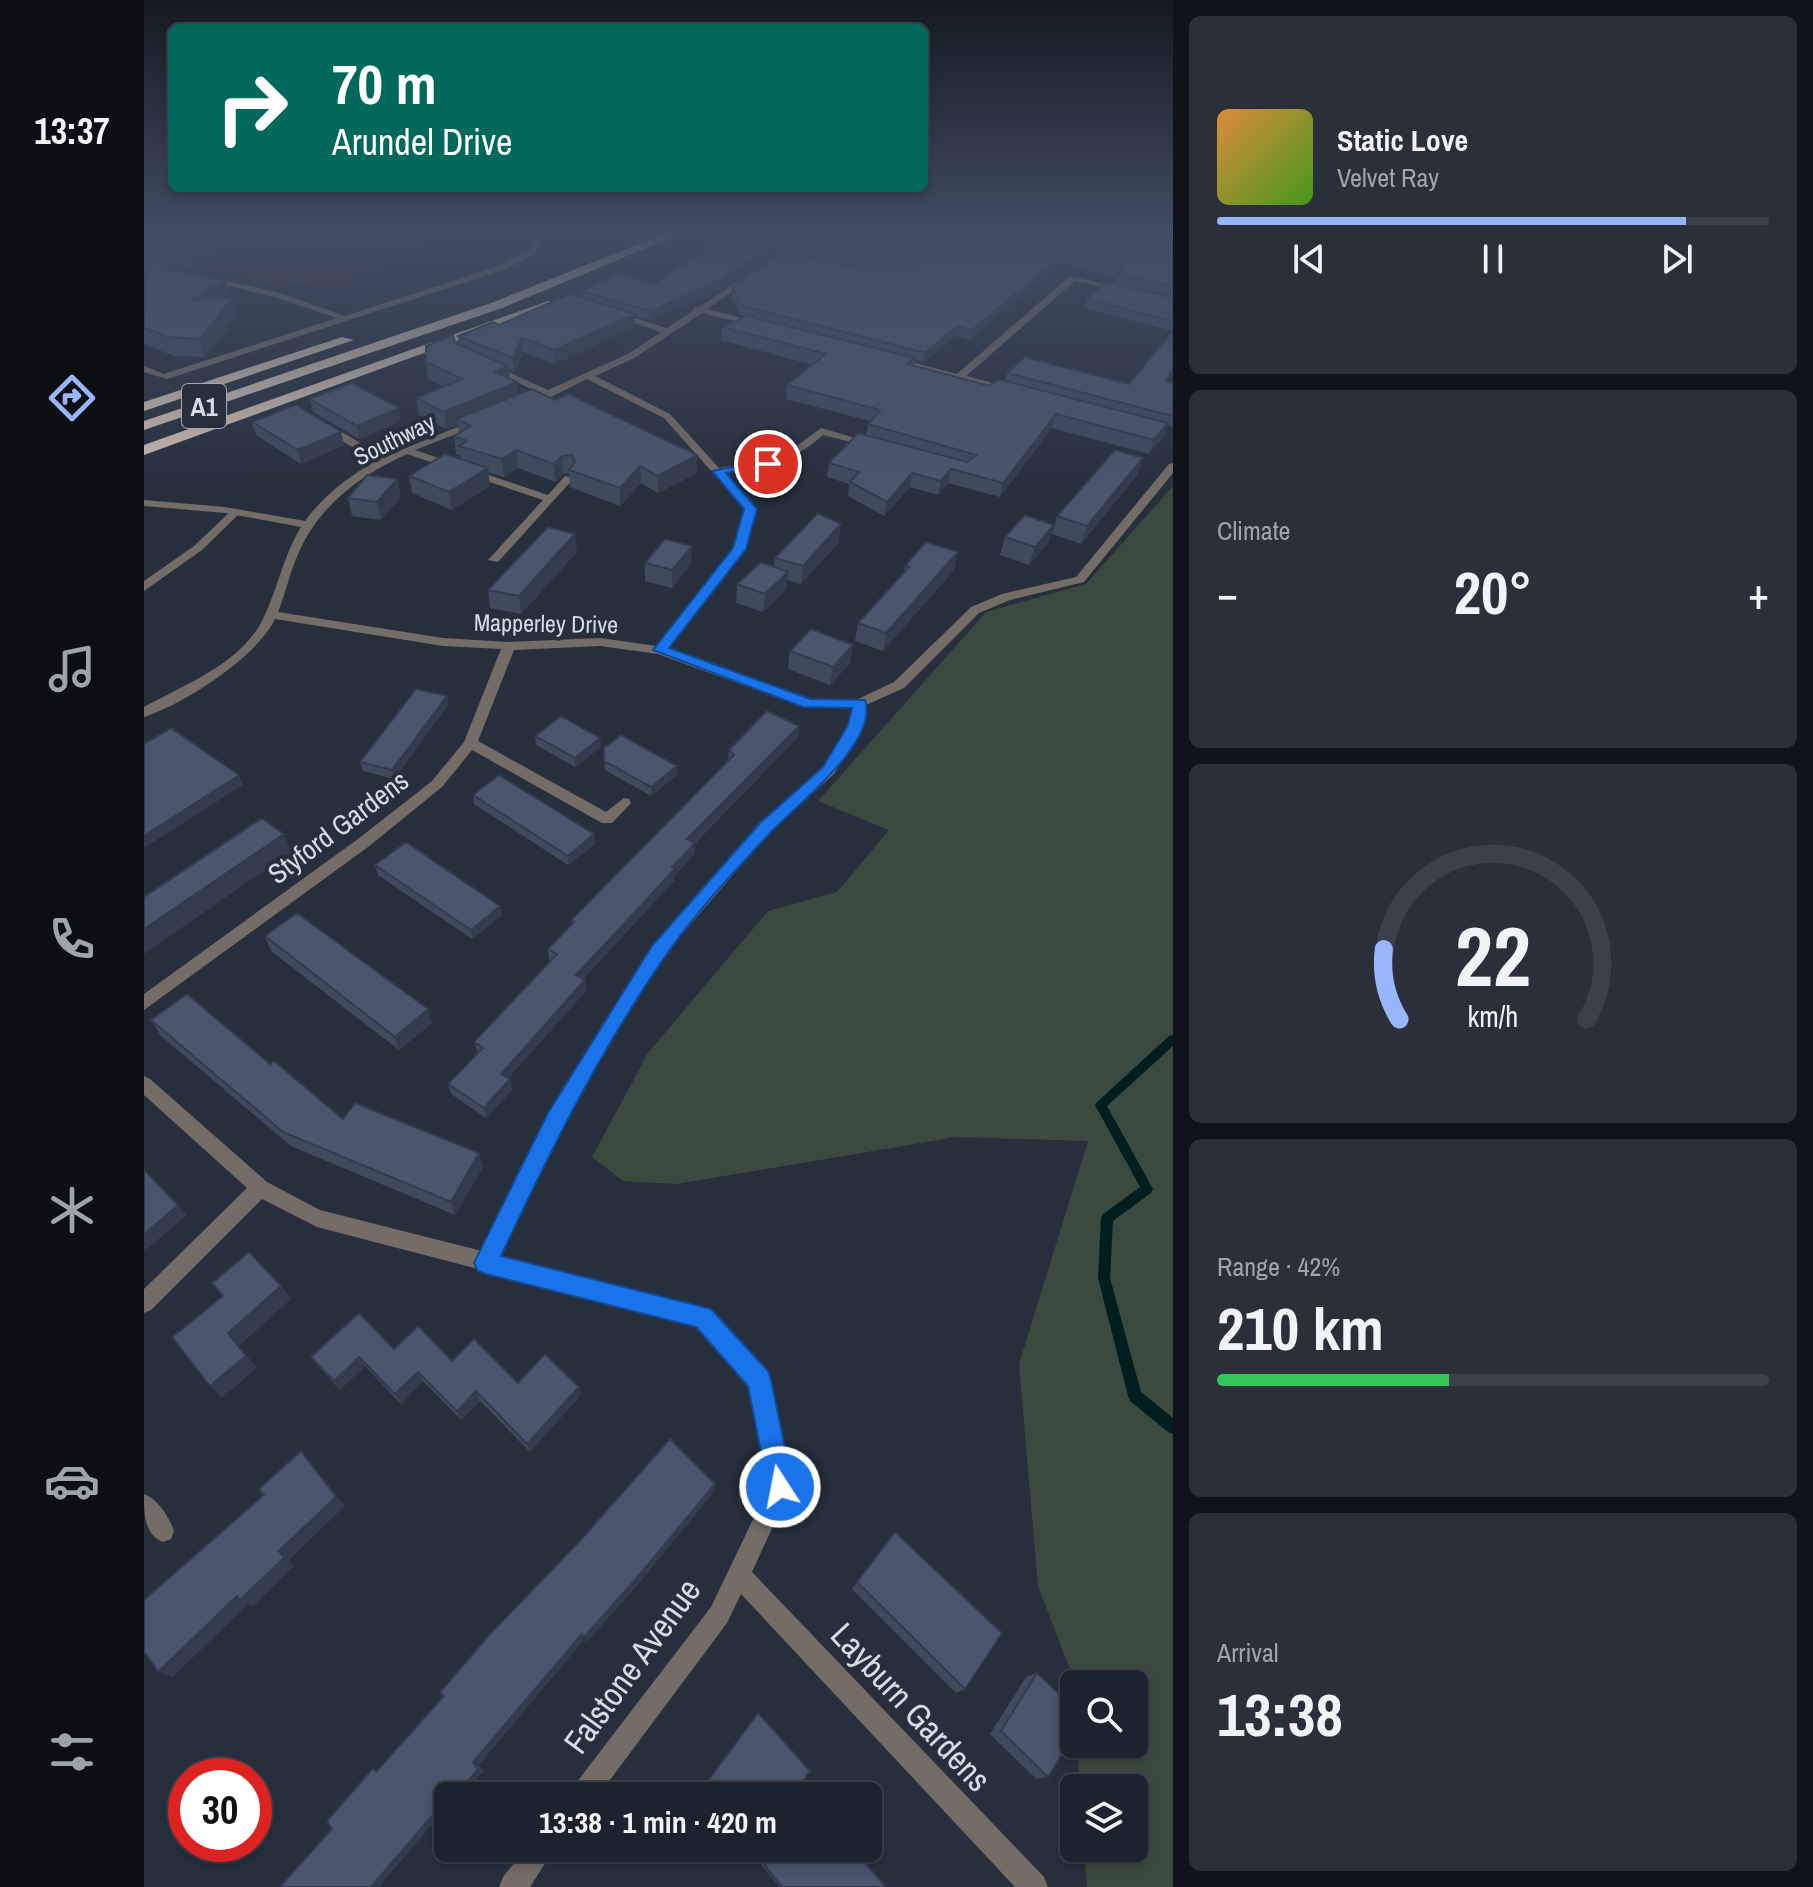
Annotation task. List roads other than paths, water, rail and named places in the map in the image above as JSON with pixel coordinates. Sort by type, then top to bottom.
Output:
[{"type":"highway","name":"A1","points":[[144,407],[414,318]]},
{"type":"highway","name":"A1","points":[[144,426],[460,318]]},
{"type":"highway","points":[[144,450],[513,318]]},
{"type":"highway","points":[[144,400],[205,386]]},
{"type":"highway","points":[[144,437],[264,386]]},
{"type":"street","points":[[627,318],[669,332]]},
{"type":"street","points":[[507,411],[590,377],[669,332],[686,318]]},
{"type":"street","points":[[732,318],[774,329]]},
{"type":"street","points":[[959,377],[1027,318]]},
{"type":"street","points":[[144,369],[164,377],[347,319]]},
{"type":"street","points":[[882,357],[1020,393]]},
{"type":"street","points":[[487,366],[550,394]]},
{"type":"street","points":[[590,377],[667,416],[751,509],[739,549],[660,650]]},
{"type":"street","name":"Southway","points":[[144,713],[209,676],[259,637],[272,615],[291,556],[308,525],[329,500],[358,476],[384,461],[493,416]]},
{"type":"street","points":[[317,422],[384,461]]},
{"type":"street","points":[[718,471],[751,468],[785,459],[801,452],[821,431],[878,446]]},
{"type":"street","points":[[407,451],[549,499]]},
{"type":"street","points":[[486,1263],[555,1119],[658,951],[766,827],[829,771],[855,725],[860,703],[899,685],[975,610],[1006,597],[1080,580],[1173,466]]},
{"type":"street","points":[[494,560],[569,478]]},
{"type":"street","points":[[144,503],[236,512],[308,525]]},
{"type":"street","points":[[144,587],[198,548],[236,512]]},
{"type":"street","name":"Mapperley Drive","points":[[272,615],[443,642],[509,646],[600,642],[660,650],[808,704],[860,703]]},
{"type":"street","name":"Styford Gardens","points":[[144,1003],[363,843],[437,784],[470,743],[509,646]]},
{"type":"street","points":[[470,743],[607,819],[624,803]]},
{"type":"street","name":"Falstone Avenue","points":[[144,1084],[260,1188],[317,1218],[703,1317],[759,1380],[780,1487],[719,1615],[593,1782]]},
{"type":"street","points":[[144,1303],[260,1188]]},
{"type":"street","points":[[144,1505],[163,1531]]},
{"type":"street","name":"Layburn Gardens","points":[[739,1575],[1034,1887]]},
{"type":"street","points":[[513,1887],[532,1862]]},
{"type":"waterway","points":[[1173,1039],[1101,1105],[1147,1189],[1107,1218],[1104,1278],[1135,1396],[1173,1427]]}]
